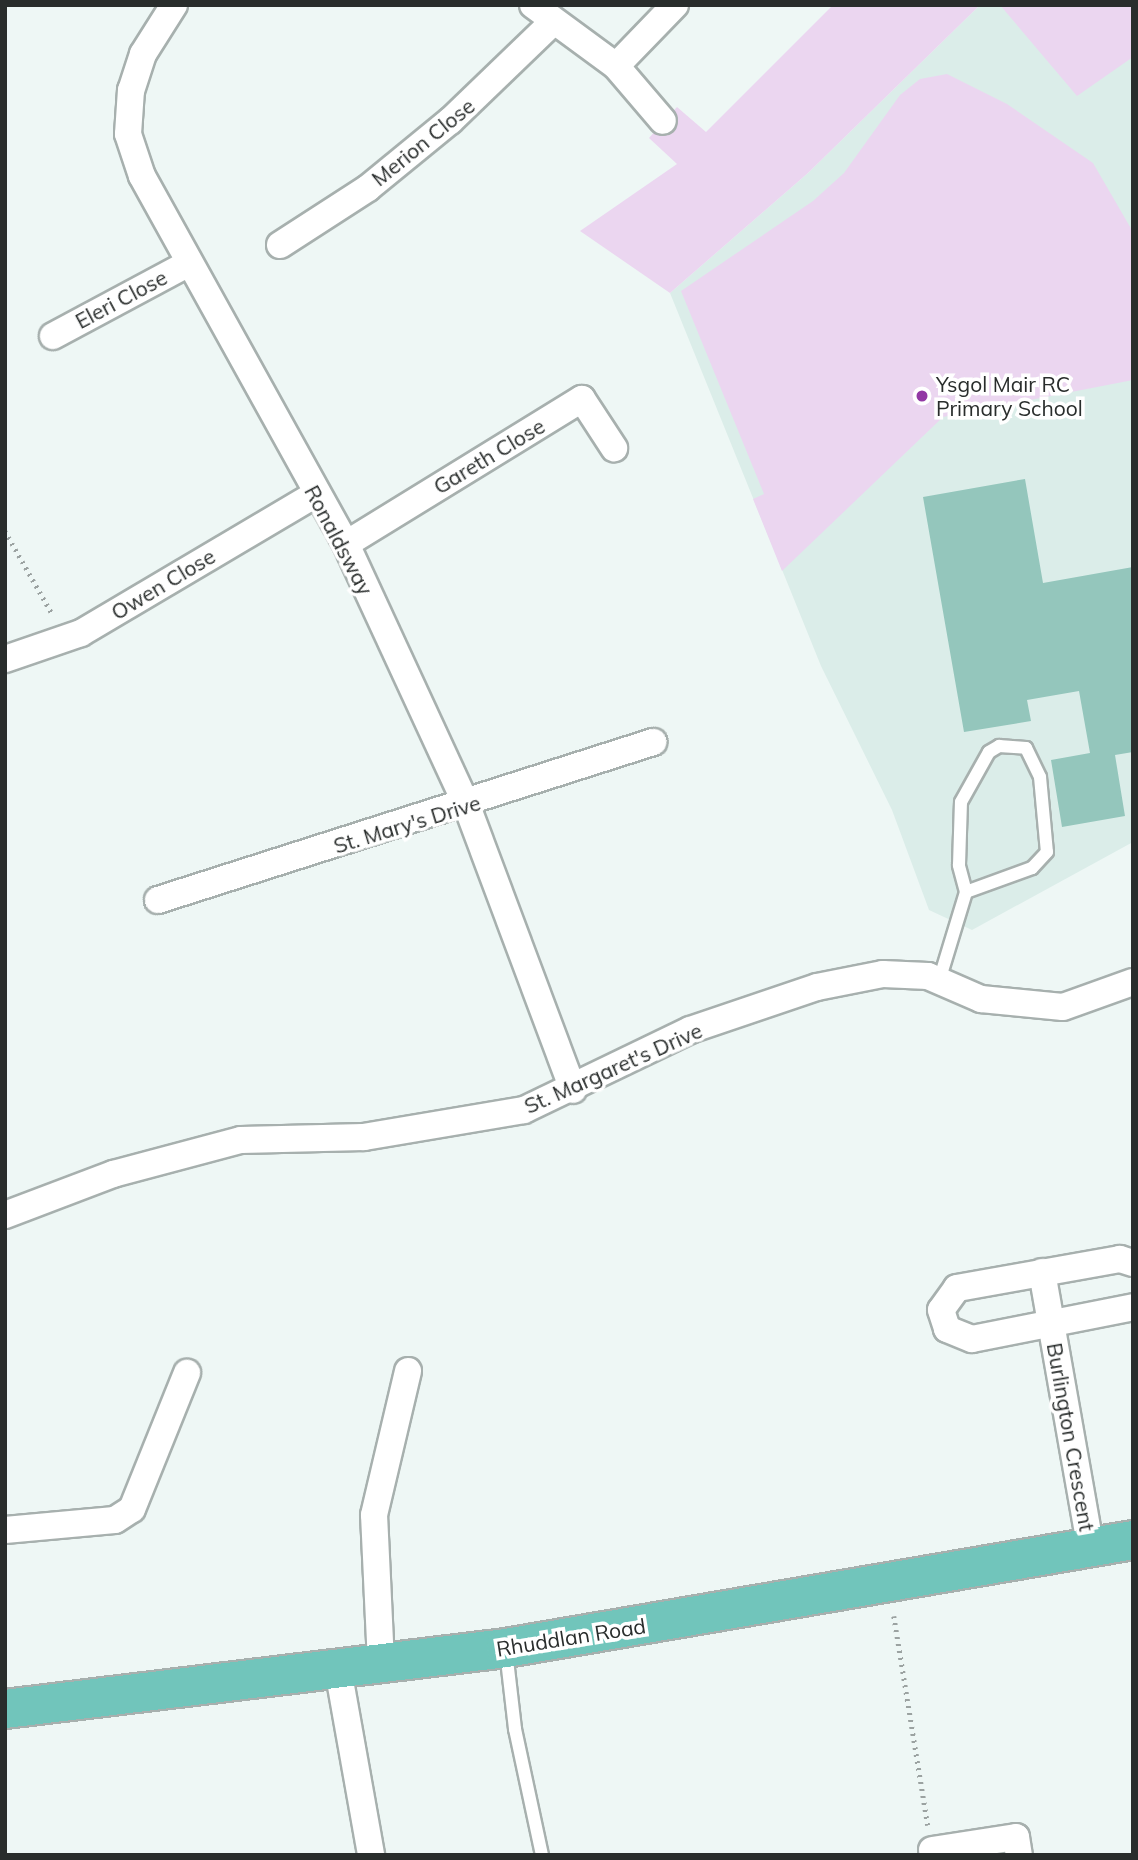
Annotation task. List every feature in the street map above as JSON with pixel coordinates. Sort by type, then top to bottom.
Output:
[{"type":"main road","name":"Rhuddlan Road","points":[[5,1709],[506,1648],[1091,1550],[1133,1540]]},
{"type":"street","name":"Ronaldsway","points":[[174,5],[144,54],[131,90],[128,134],[142,176],[189,263],[217,307],[314,495],[346,544],[467,806],[573,1090]]},
{"type":"street","points":[[616,66],[675,5]]},
{"type":"street","points":[[543,14],[616,66],[663,121]]},
{"type":"street","name":"Merion Close","points":[[280,245],[368,188],[450,121],[543,14]]},
{"type":"street","name":"Eleri Close","points":[[53,336],[189,263]]},
{"type":"street","name":"Gareth Close","points":[[346,544],[582,399],[614,449]]},
{"type":"street","name":"Owen Close","points":[[5,659],[66,638],[314,495]]},
{"type":"street","name":"St. Mary's Drive","points":[[159,900],[467,806],[653,743]]},
{"type":"street","name":"St. Margaret's Drive","points":[[5,1214],[113,1174],[241,1140],[364,1137],[524,1110],[573,1090],[690,1030],[817,987],[883,974],[939,981],[981,999],[1024,1007],[1063,1007],[1133,982]]},
{"type":"street","name":"Burlington Crescent","points":[[1133,1263],[1120,1259],[957,1288],[943,1301],[942,1320],[963,1339],[1133,1307]]},
{"type":"street","name":"Burlington Crescent","points":[[1042,1272],[1091,1550]]},
{"type":"street","points":[[381,1663],[374,1515],[408,1371]]},
{"type":"street","points":[[5,1530],[115,1520],[132,1509],[187,1373]]},
{"type":"street","points":[[338,1669],[372,1855]]},
{"type":"street","points":[[932,1850],[1016,1837],[1019,1855]]},
{"type":"lane","points":[[939,981],[965,892],[959,865],[961,802],[989,752],[999,746],[1026,748],[1040,777],[1047,852],[1032,868],[965,892]]},
{"type":"lane","points":[[506,1648],[515,1729],[542,1855]]},
{"type":"path","points":[[5,531],[66,638]]},
{"type":"path","points":[[888,1584],[932,1850]]},
{"type":"shaded area","points":[[833,5],[980,5],[808,173],[670,293],[580,231],[677,164],[649,138],[677,107],[706,132]]},
{"type":"shaded area","name":"Ysgol Mair RC Primary School","points":[[980,5],[1133,5],[1133,842],[972,930],[929,910],[892,810],[821,666],[670,293],[808,173]]},
{"type":"shaded area","points":[[1000,5],[1133,5],[1133,57],[1077,96]]},
{"type":"shaded area","points":[[947,74],[1007,104],[1093,163],[1133,232],[1133,380],[943,417],[782,571],[753,499],[764,494],[681,291],[813,201],[844,173],[900,95],[920,79]]},
{"type":"building","points":[[1025,479],[1043,583],[1133,567],[1133,752],[1115,755],[1125,816],[1062,827],[1051,760],[1090,753],[1079,691],[1027,700],[1031,721],[964,732],[923,497]]},
{"type":"place","name":"Ysgol Mair RC Primary School","points":[[922,396]]}]
